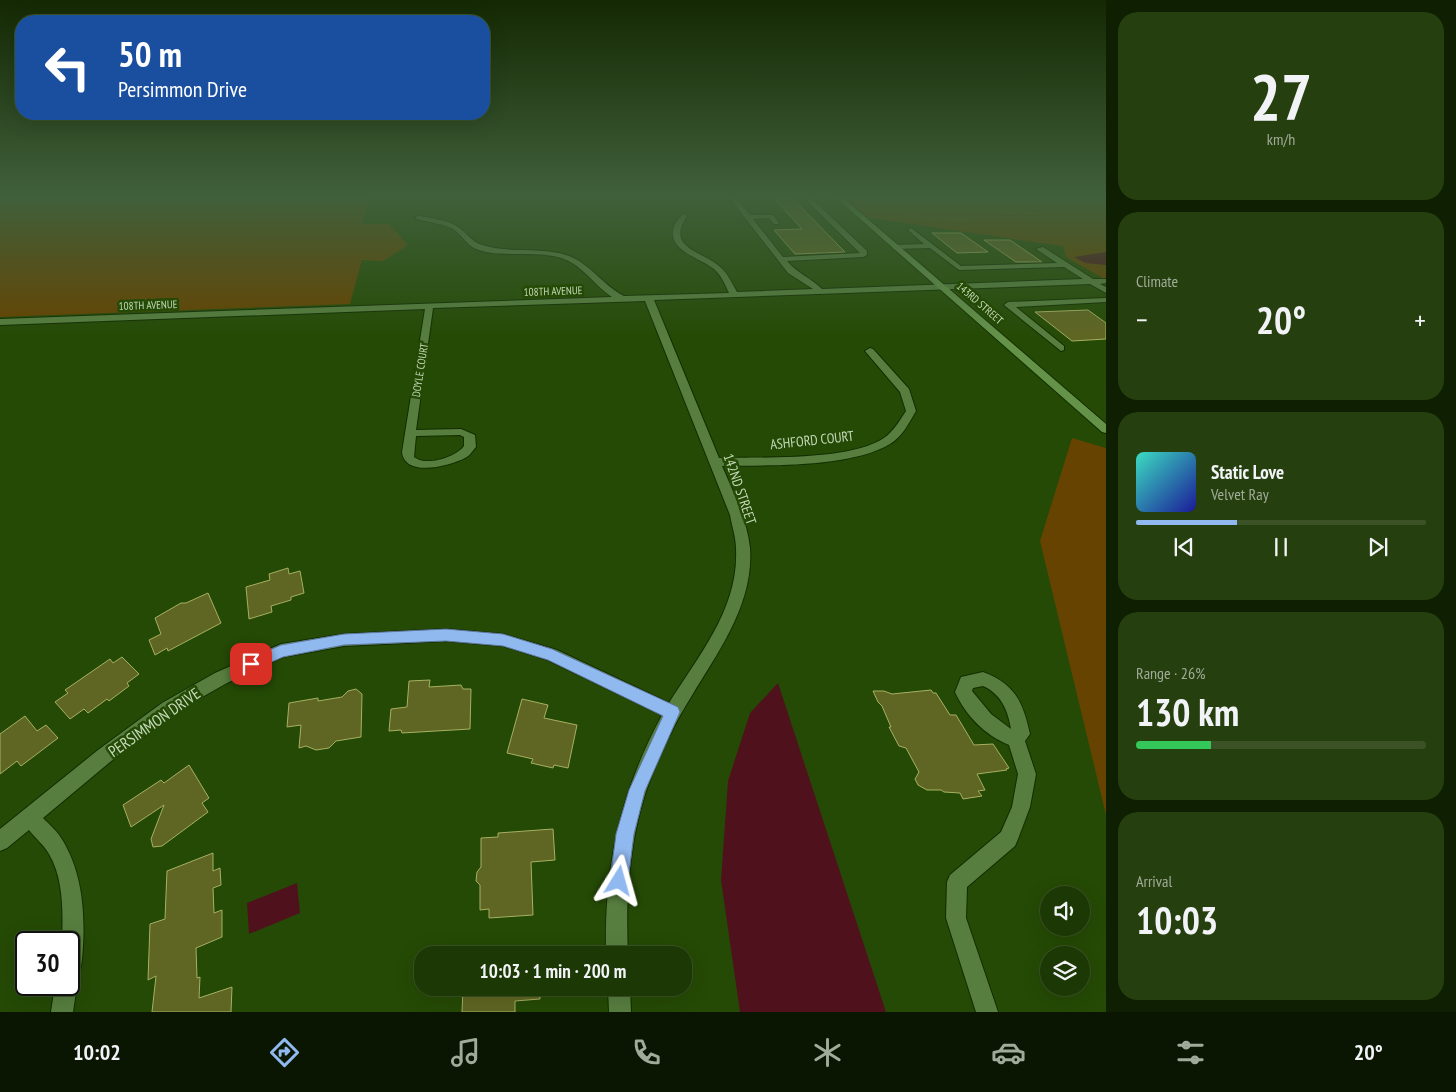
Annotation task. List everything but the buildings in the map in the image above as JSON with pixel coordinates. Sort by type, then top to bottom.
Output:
[{"type":"main road","name":"143RD STREET","points":[[892,243],[1106,430]]},
{"type":"street","points":[[474,243],[478,247],[541,252],[567,258],[613,294],[625,300]]},
{"type":"street","points":[[680,243],[717,267],[725,277],[734,295]]},
{"type":"street","points":[[768,243],[791,271],[811,283],[820,292]]},
{"type":"street","points":[[781,259],[863,255],[864,253],[854,243]]},
{"type":"street","points":[[928,243],[959,268],[1064,265]]},
{"type":"street","points":[[896,247],[931,246]]},
{"type":"street","points":[[1040,249],[1106,291]]},
{"type":"street","name":"108TH AVENUE","points":[[0,322],[1106,281]]},
{"type":"street","name":"142ND STREET","points":[[617,946],[619,881],[625,834],[637,790],[672,712],[730,618],[740,584],[743,550],[736,515],[649,299]]},
{"type":"street","points":[[1061,348],[1008,305],[1106,300]]},
{"type":"street","name":"DOYLE COURT","points":[[410,433],[461,432],[469,435],[470,447],[465,454],[450,460],[420,464],[409,459],[410,433],[429,307]]},
{"type":"street","name":"ASHFORD COURT","points":[[716,462],[814,458],[858,452],[886,442],[901,428],[911,411],[905,391],[870,350]]},
{"type":"street","name":"PERSIMMON DRIVE","points":[[0,842],[104,756],[168,708],[221,678],[281,651],[344,640],[446,635],[503,640],[552,655],[672,712]]},
{"type":"street","points":[[987,1012],[956,918],[957,882],[1008,839],[1021,807],[1027,774],[1016,738]]},
{"type":"street","points":[[31,818],[56,848],[71,888],[72,931]]},
{"type":"street","points":[[62,1012],[64,996]]},
{"type":"street","points":[[619,996],[620,1012]]},
{"type":"shaded area","points":[[0,243],[406,243],[408,245],[383,261],[362,260],[350,304],[0,317]]},
{"type":"shaded area","points":[[1044,243],[1106,243],[1106,280],[1066,257],[1063,246]]},
{"type":"shaded area","points":[[1106,252],[1106,265],[1085,263],[1074,257]]},
{"type":"shaded area","points":[[1072,438],[1106,448],[1106,815],[1040,541]]},
{"type":"shaded area","points":[[778,683],[886,1012],[740,1012],[721,880],[728,781],[750,713]]},
{"type":"shaded area","points":[[297,883],[300,913],[249,934],[247,903]]},
{"type":"route","points":[[251,664],[281,651],[344,640],[446,635],[503,640],[552,655],[672,712],[637,790],[625,834],[619,881]]}]
